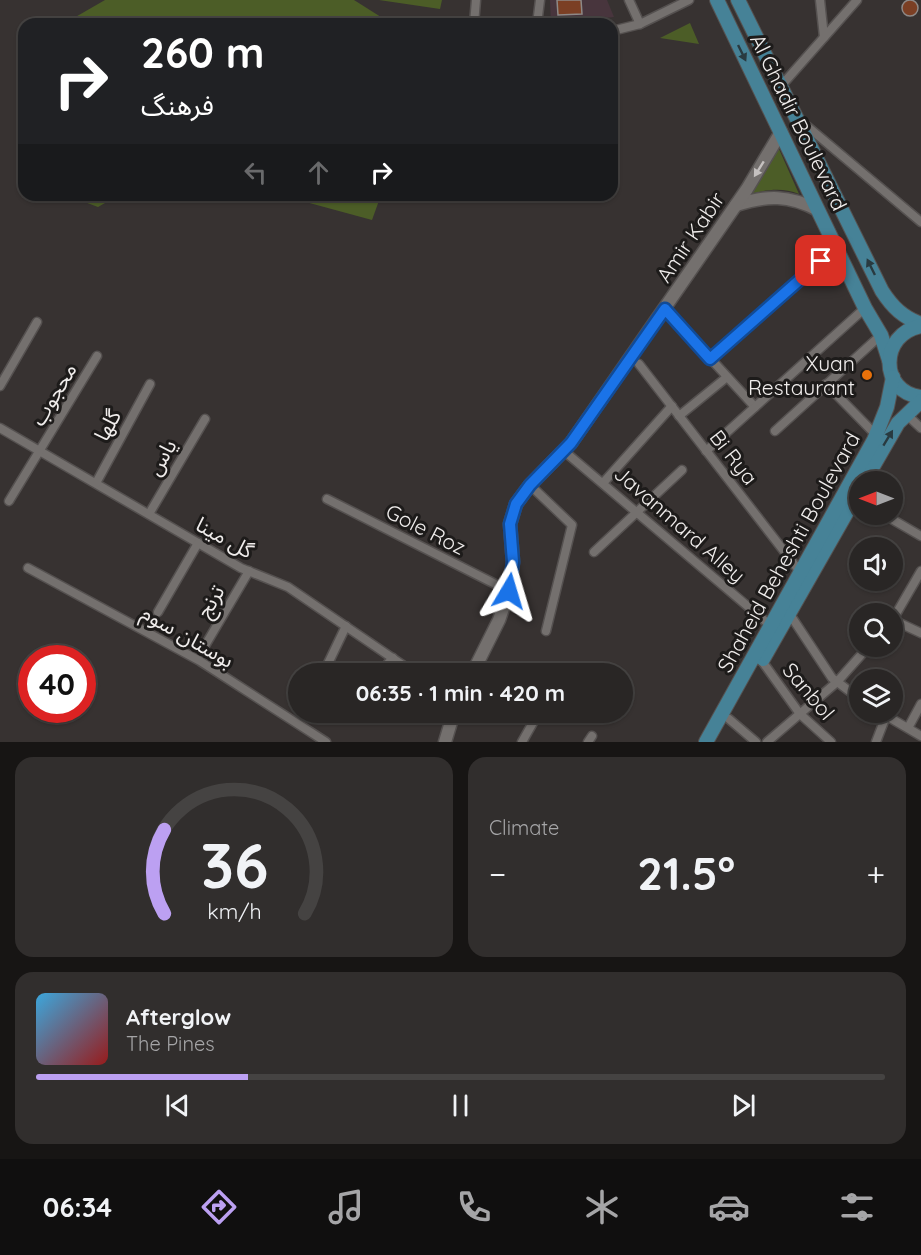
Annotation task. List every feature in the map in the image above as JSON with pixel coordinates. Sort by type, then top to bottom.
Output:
[{"type":"main road","name":"Al Ghadir Boulevard","points":[[717,0],[867,311],[881,335],[893,377]]},
{"type":"main road","name":"Al Ghadir Boulevard","points":[[738,0],[892,307],[905,318],[921,326]]},
{"type":"main road","points":[[867,311],[881,318],[886,316],[887,298]]},
{"type":"main road","points":[[889,360],[896,340],[904,333],[921,326]]},
{"type":"main road","points":[[893,377],[906,392],[921,399]]},
{"type":"main road","name":"Shaheid Beheshti Boulevard","points":[[706,742],[876,435],[891,394],[893,377]]},
{"type":"main road","name":"Shaheid Beheshti Boulevard","points":[[870,471],[886,441],[906,414],[921,399]]},
{"type":"main road","name":"Shaheid Beheshti Boulevard","points":[[716,742],[849,511]]},
{"type":"street","points":[[474,18],[476,0]]},
{"type":"street","points":[[538,18],[540,0]]},
{"type":"street","points":[[629,0],[640,24]]},
{"type":"street","points":[[618,30],[640,24],[689,0]]},
{"type":"street","points":[[820,0],[824,37]]},
{"type":"street","points":[[781,86],[857,0]]},
{"type":"street","points":[[797,118],[921,222]]},
{"type":"street","name":"Amir Kabir","points":[[478,663],[499,620],[509,591],[513,562],[510,534],[516,504],[530,485],[564,451],[736,205],[781,132]]},
{"type":"street","points":[[736,205],[753,200],[780,198],[801,201],[818,210]]},
{"type":"street","points":[[710,359],[837,247]]},
{"type":"street","points":[[665,309],[755,407]]},
{"type":"street","points":[[706,451],[867,311]]},
{"type":"street","points":[[0,386],[36,322]]},
{"type":"street","points":[[775,431],[829,387],[881,335]]},
{"type":"street","name":"محجوب","points":[[9,501],[97,356]]},
{"type":"street","name":"Bi Rya","points":[[639,363],[801,573]]},
{"type":"street","points":[[680,416],[727,377]]},
{"type":"street","name":"گلها","points":[[96,483],[150,384]]},
{"type":"street","points":[[829,387],[876,435]]},
{"type":"street","points":[[603,483],[672,406]]},
{"type":"street","points":[[906,414],[921,428]]},
{"type":"street","name":"یاس","points":[[149,514],[205,419]]},
{"type":"street","name":"گل مینا","points":[[0,428],[198,543],[249,571],[288,587],[400,663]]},
{"type":"street","name":"Javanmard Alley","points":[[564,451],[771,626]]},
{"type":"street","points":[[594,552],[682,470]]},
{"type":"street","points":[[530,485],[572,525],[546,631]]},
{"type":"street","name":"Gole Roz","points":[[327,499],[509,591]]},
{"type":"street","points":[[902,525],[921,536]]},
{"type":"street","points":[[158,612],[198,543]]},
{"type":"street","name":"بوستان سوم","points":[[28,568],[200,661],[326,742]]},
{"type":"street","name":"ترنج","points":[[203,649],[249,571]]},
{"type":"street","points":[[903,603],[921,571]]},
{"type":"street","points":[[789,613],[832,678],[849,691]]},
{"type":"street","points":[[903,625],[921,633]]},
{"type":"street","points":[[328,663],[346,626]]},
{"type":"street","points":[[767,742],[837,682],[859,657]]},
{"type":"street","points":[[388,663],[393,658]]},
{"type":"street","name":"Sanbol","points":[[762,661],[800,714],[831,742]]},
{"type":"street","points":[[908,728],[921,704]]},
{"type":"street","points":[[729,719],[744,738],[756,742]]},
{"type":"street","points":[[445,742],[451,723]]},
{"type":"street","points":[[522,742],[533,723]]},
{"type":"street","points":[[876,742],[881,723]]},
{"type":"street","points":[[899,723],[921,736]]},
{"type":"shaded area","points":[[550,0],[607,0],[614,17],[605,18],[551,18]]},
{"type":"green space","points":[[105,0],[354,0],[382,18],[74,18]]},
{"type":"green space","points":[[379,0],[442,0],[440,9]]},
{"type":"green space","points":[[690,23],[699,44],[660,38]]},
{"type":"green space","points":[[779,149],[799,194],[768,190],[749,194]]},
{"type":"green space","points":[[82,201],[108,201],[98,207]]},
{"type":"green space","points":[[302,201],[379,201],[372,220]]},
{"type":"building","points":[[557,0],[581,0],[582,14],[558,15]]},
{"type":"building","points":[[910,0],[918,8],[910,16],[902,8]]},
{"type":"place","name":"Xuan Restaurant","points":[[867,375]]},
{"type":"route","points":[[509,591],[513,562],[510,524],[516,504],[530,485],[571,443],[665,309],[710,359],[821,261]]}]
